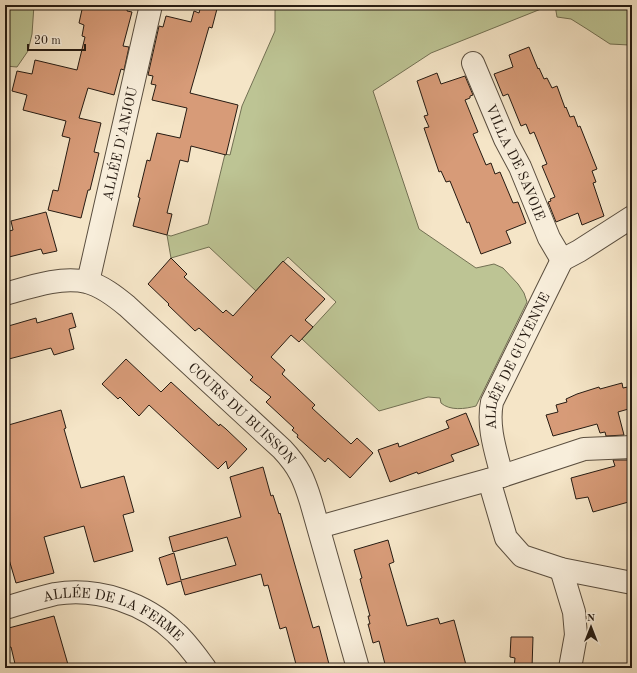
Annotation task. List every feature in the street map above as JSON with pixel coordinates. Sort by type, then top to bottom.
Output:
[{"type":"street","name":"ALLÉE D'ANJOU","points":[[88,282],[151,5]]},
{"type":"street","name":"VILLA DE SAVOIE","points":[[473,63],[504,139],[520,167],[549,238],[562,260]]},
{"type":"street","points":[[562,260],[579,251],[632,217]]},
{"type":"street","name":"ALLÉE DE GUYENNE","points":[[562,260],[492,402],[489,414],[496,478],[506,538],[522,556],[561,569],[632,583]]},
{"type":"street","name":"COURS DU BUISSON","points":[[5,294],[55,282],[88,282],[102,288],[114,295],[127,306],[294,462],[305,481],[358,668]]},
{"type":"street","points":[[319,527],[496,478],[584,449],[632,448]]},
{"type":"street","points":[[561,569],[574,612],[576,636],[570,668]]},
{"type":"street","name":"ALLÉE DE LA FERME","points":[[5,608],[56,594],[97,594],[114,598],[133,604],[148,612],[176,632],[205,668]]},
{"type":"green space","points":[[5,5],[34,5],[32,34],[28,51],[17,67],[5,66]]},
{"type":"green space","points":[[275,5],[551,5],[431,53],[373,91],[419,229],[476,268],[494,264],[503,268],[518,284],[524,293],[527,302],[476,406],[453,408],[445,406],[441,403],[440,398],[428,397],[379,411],[302,339],[336,302],[288,257],[256,291],[209,247],[171,258],[167,235],[171,236],[208,224],[225,154],[230,155],[242,106],[275,31]]},
{"type":"green space","points":[[555,5],[632,5],[632,43],[629,45],[610,44],[571,19],[557,17]]},
{"type":"building","points":[[83,5],[128,5],[127,11],[132,12],[123,46],[129,47],[124,70],[121,69],[114,95],[88,88],[79,118],[101,123],[94,152],[99,153],[90,190],[88,190],[81,218],[48,210],[53,190],[58,191],[70,138],[62,136],[66,121],[23,110],[27,95],[12,91],[17,71],[32,74],[35,60],[77,70],[85,37],[82,36],[84,25],[79,23]]},
{"type":"building","points":[[201,5],[218,5],[212,28],[209,27],[190,93],[238,105],[226,155],[191,146],[188,162],[180,160],[167,213],[172,214],[167,235],[133,226],[147,160],[150,161],[157,133],[180,138],[187,108],[152,100],[156,85],[151,84],[153,76],[148,75],[159,26],[163,27],[166,16],[191,22],[194,11],[199,13]]},
{"type":"building","points":[[529,47],[544,79],[547,78],[552,88],[557,86],[570,117],[574,116],[578,127],[580,126],[597,169],[592,171],[596,182],[593,183],[604,216],[582,225],[578,213],[556,222],[548,202],[551,201],[550,199],[555,197],[542,166],[547,164],[534,132],[530,134],[526,124],[521,126],[508,94],[503,96],[494,74],[513,67],[509,55]]},
{"type":"building","points":[[437,73],[441,84],[465,76],[473,95],[465,100],[478,132],[473,134],[486,165],[491,163],[495,174],[500,172],[513,203],[518,202],[526,223],[506,231],[511,243],[481,254],[469,222],[467,223],[450,181],[446,182],[441,171],[439,172],[424,128],[429,127],[424,116],[428,115],[417,81]]},
{"type":"building","points":[[46,212],[57,251],[43,254],[41,249],[5,258],[5,232],[13,230],[11,221]]},
{"type":"building","points":[[171,258],[187,274],[184,277],[223,313],[226,310],[233,316],[283,261],[325,299],[305,320],[313,327],[299,342],[291,335],[271,357],[285,370],[282,374],[315,405],[312,408],[351,444],[357,438],[373,453],[350,478],[328,458],[325,462],[297,437],[298,435],[292,430],[294,428],[266,402],[271,397],[250,380],[253,377],[199,328],[195,331],[148,284]]},
{"type":"building","points":[[72,313],[76,327],[69,329],[74,349],[54,355],[51,348],[5,360],[5,327],[36,318],[37,323]]},
{"type":"building","points":[[126,359],[161,392],[171,382],[219,426],[220,424],[247,449],[228,469],[226,461],[218,469],[149,405],[139,416],[120,397],[118,399],[102,384]]},
{"type":"building","points":[[622,383],[623,388],[632,386],[632,408],[618,412],[624,435],[606,436],[605,432],[600,433],[597,424],[553,436],[546,415],[558,412],[556,405],[567,402],[566,399],[577,394],[599,387],[600,389]]},
{"type":"building","points":[[61,410],[66,428],[64,429],[81,488],[124,476],[134,512],[123,515],[133,551],[94,562],[84,526],[44,537],[54,573],[16,583],[5,546],[5,426]]},
{"type":"building","points":[[466,413],[479,445],[451,455],[454,461],[390,482],[378,450],[398,443],[399,447],[449,428],[446,421]]},
{"type":"building","points":[[613,460],[632,460],[632,501],[593,512],[588,497],[576,499],[571,478],[615,466]]},
{"type":"building","points":[[263,467],[271,496],[273,495],[279,514],[280,513],[313,628],[319,626],[330,668],[297,668],[286,627],[280,629],[268,585],[264,586],[261,574],[185,595],[181,581],[167,585],[159,558],[174,553],[181,580],[236,565],[227,537],[173,552],[169,537],[241,517],[230,477]]},
{"type":"building","points":[[388,540],[394,562],[389,564],[407,626],[438,618],[440,624],[454,620],[466,665],[456,668],[386,668],[379,641],[373,643],[368,624],[370,624],[368,616],[370,616],[354,550]]},
{"type":"building","points":[[54,616],[69,668],[16,668],[11,647],[5,648],[5,629]]},
{"type":"building","points":[[511,637],[533,637],[532,668],[514,668],[515,658],[510,657]]}]
